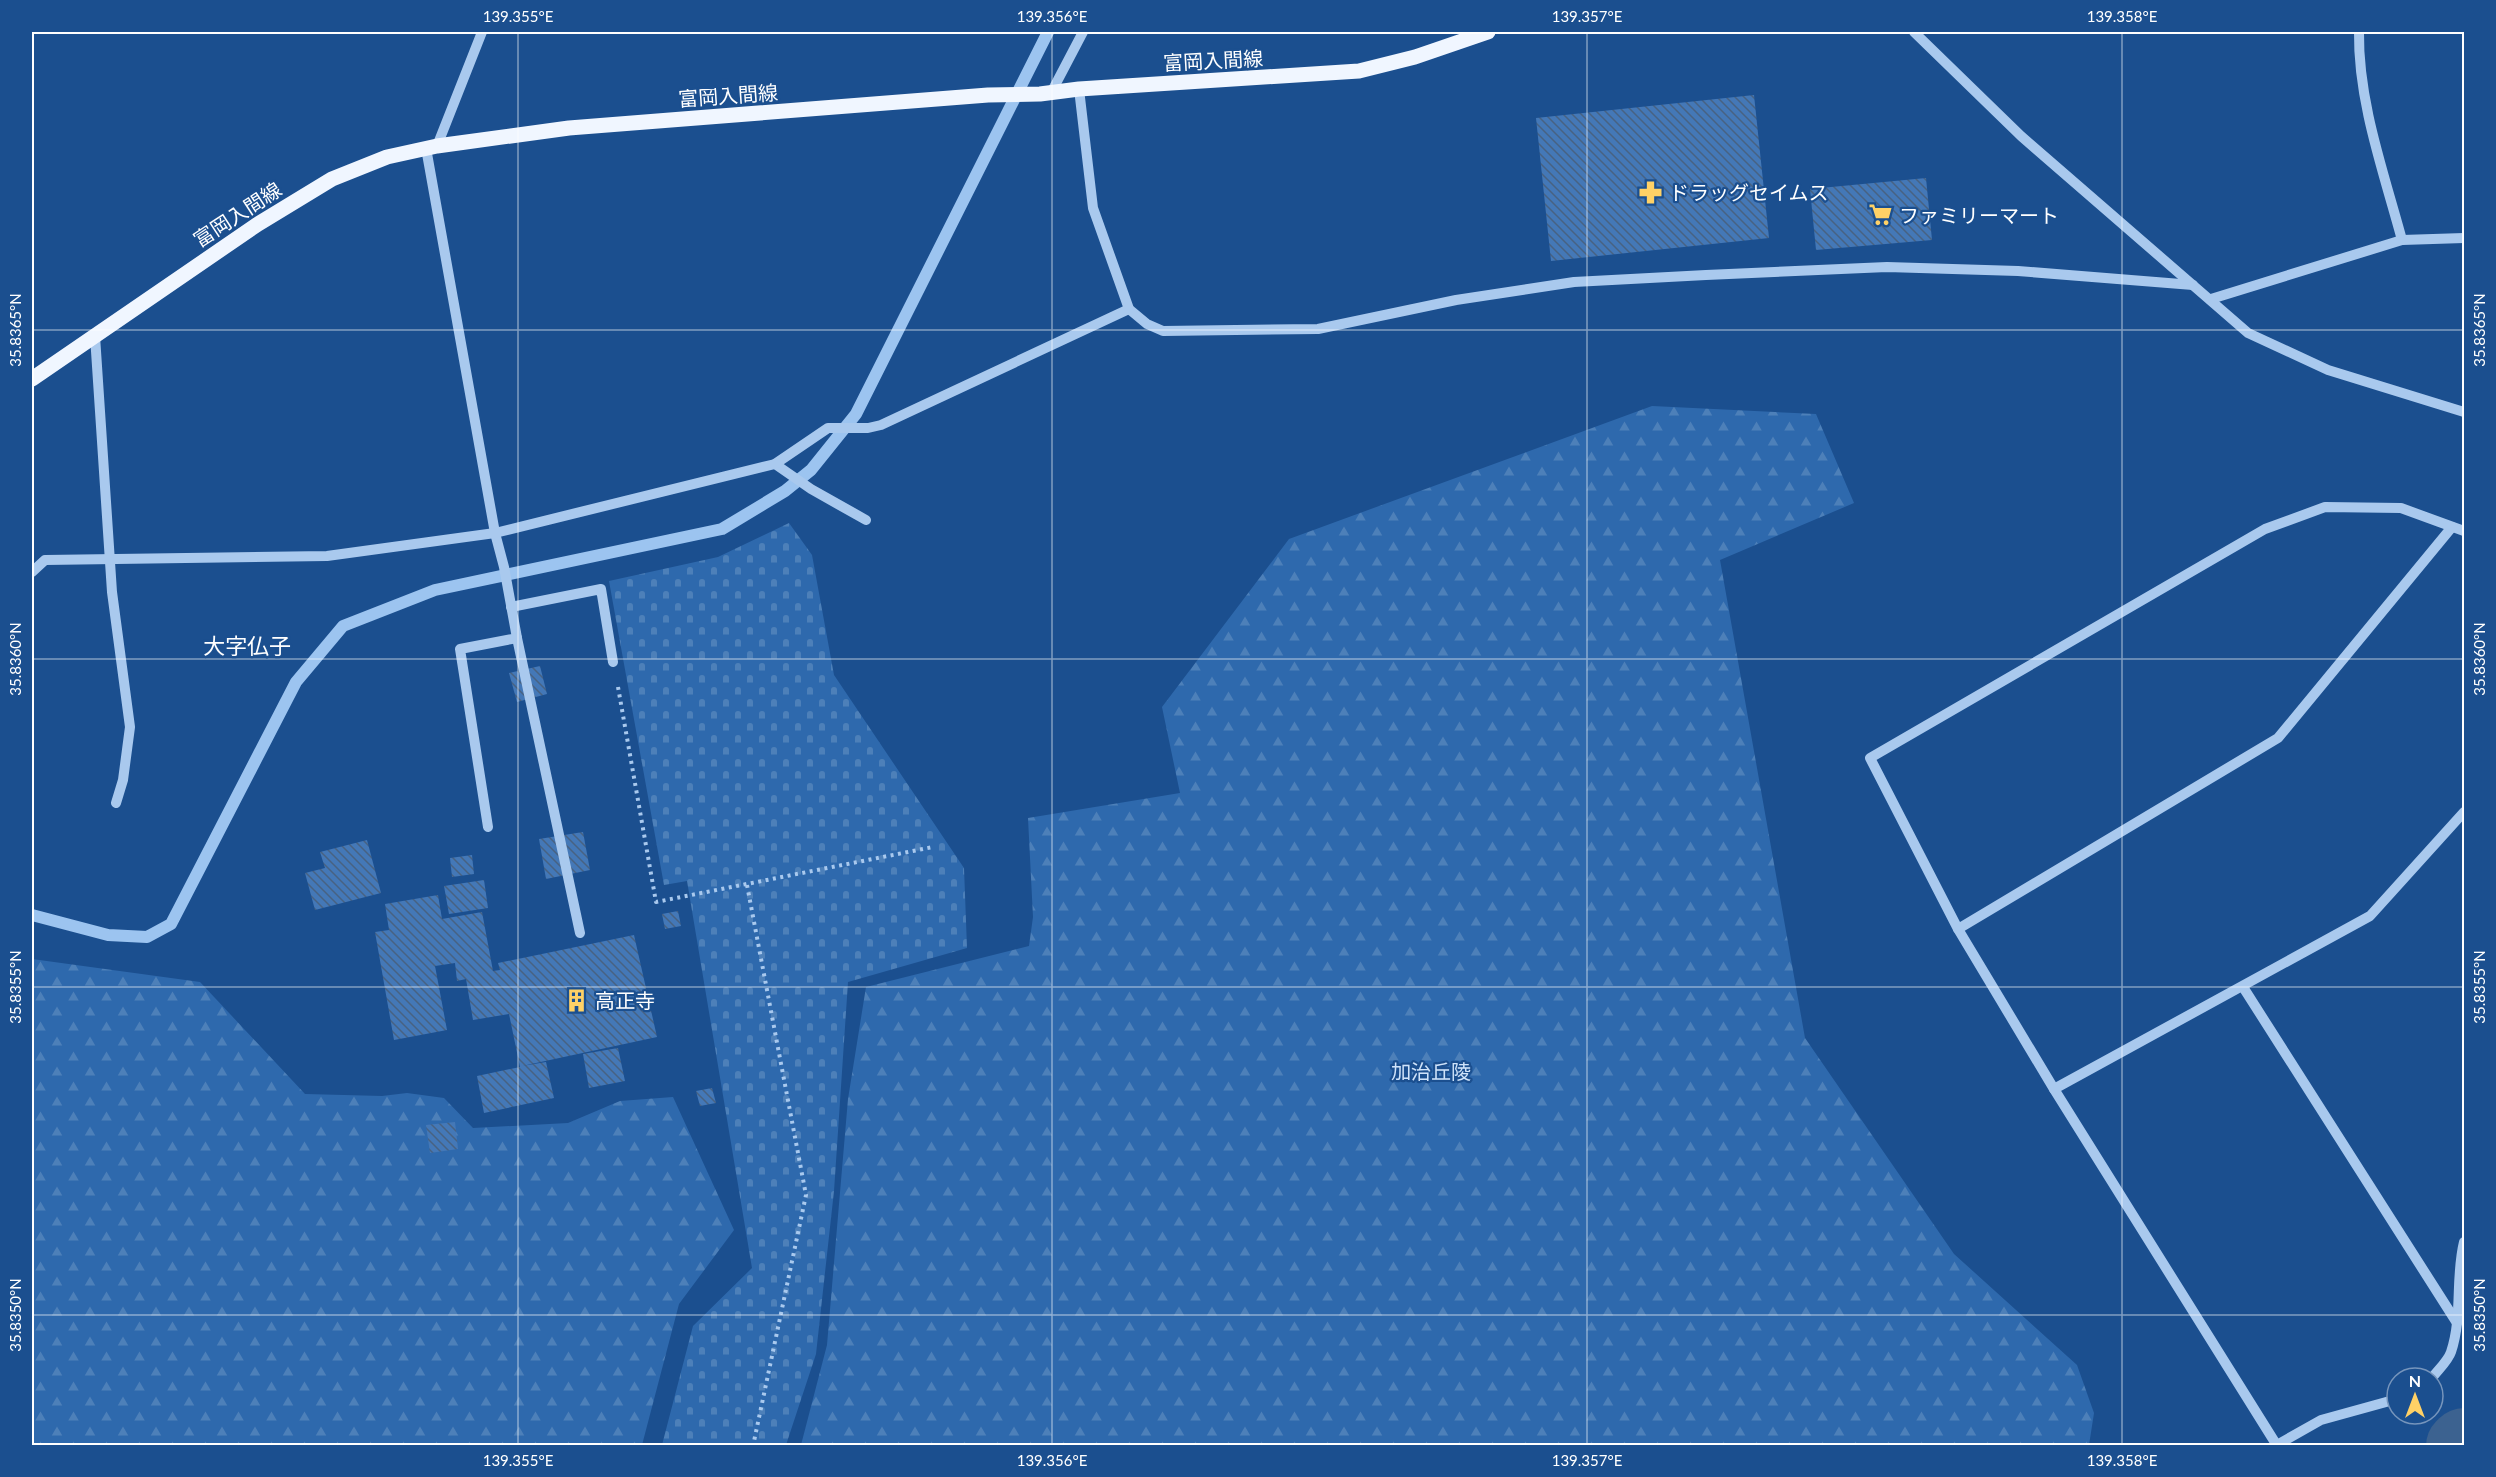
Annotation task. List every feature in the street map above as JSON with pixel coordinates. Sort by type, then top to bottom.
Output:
[{"type":"main road","name":"富岡入間線","points":[[32,379],[258,224],[332,179],[387,157],[431,147],[569,128],[988,95],[1359,71],[1415,57],[1488,32]]},
{"type":"street","points":[[482,32],[431,147],[495,533],[580,933]]},
{"type":"street","points":[[1046,93],[1083,32]]},
{"type":"street","points":[[1914,32],[2021,136],[2248,333],[2328,370],[2464,412]]},
{"type":"street","points":[[2359,32],[2358,53],[2367,112],[2402,240]]},
{"type":"street","points":[[1079,89],[1093,208],[1130,309],[1147,324],[1163,331],[1318,329],[1456,300],[1574,282],[1876,267],[2018,271],[2193,285]]},
{"type":"street","points":[[2211,299],[2402,240],[2464,238]]},
{"type":"street","points":[[32,572],[45,560],[327,556],[495,533],[775,464],[828,428],[868,428],[881,425],[1130,309]]},
{"type":"street","points":[[95,336],[110,558],[130,727],[123,780],[116,802]]},
{"type":"street","points":[[775,464],[811,489],[866,520]]},
{"type":"street","points":[[2385,1402],[2321,1420],[2275,1445],[2054,1089],[1958,929],[1870,758],[2265,529],[2325,507],[2401,508],[2464,531]]},
{"type":"street","points":[[1958,929],[2278,738],[2452,527]]},
{"type":"street","points":[[511,607],[601,589],[613,662]]},
{"type":"street","points":[[488,827],[460,649],[517,638]]},
{"type":"street","points":[[2054,1089],[2243,987],[2370,915],[2464,812]]},
{"type":"street","points":[[2243,987],[2457,1323]]},
{"type":"street","points":[[2442,1366],[2451,1354],[2457,1323],[2459,1264],[2464,1242]]},
{"type":"path","points":[[613,662],[656,902],[933,847]]},
{"type":"path","points":[[747,885],[806,1195],[753,1446]]},
{"type":"green space","name":"加治丘陵","points":[[1652,406],[1816,414],[1854,503],[1720,560],[1805,1038],[1954,1254],[2077,1365],[2094,1413],[2089,1445],[801,1445],[827,1345],[848,1099],[866,987],[1029,946],[1033,917],[1028,818],[1180,793],[1162,707],[1289,539]]},
{"type":"green space","points":[[789,523],[812,555],[834,675],[964,868],[967,948],[848,982],[834,1191],[816,1354],[786,1445],[662,1445],[693,1326],[752,1268],[687,881],[664,885],[609,581],[718,557]]},
{"type":"green space","points":[[32,959],[200,982],[305,1094],[382,1096],[407,1093],[444,1098],[473,1128],[568,1123],[620,1101],[673,1097],[734,1230],[679,1304],[642,1445],[32,1446]]},
{"type":"building","points":[[1754,95],[1769,238],[1551,261],[1536,118]]},
{"type":"building","points":[[1926,178],[1932,240],[1816,250],[1810,189]]},
{"type":"building","points":[[540,666],[547,694],[517,702],[509,673]]},
{"type":"building","points":[[583,832],[590,870],[546,879],[539,839]]},
{"type":"building","points":[[367,840],[381,893],[315,910],[305,873],[325,868],[320,852]]},
{"type":"building","points":[[472,855],[474,874],[452,877],[450,858]]},
{"type":"building","points":[[484,880],[488,908],[449,914],[444,886]]},
{"type":"building","points":[[438,895],[442,919],[482,912],[493,971],[500,970],[498,963],[634,935],[657,1037],[522,1066],[546,1062],[554,1098],[484,1113],[477,1076],[520,1067],[509,1014],[473,1020],[466,979],[457,981],[455,963],[435,966],[447,1030],[394,1040],[375,932],[389,930],[385,904]]},
{"type":"building","points":[[678,911],[681,926],[665,929],[662,914]]},
{"type":"building","points":[[618,1048],[625,1081],[589,1088],[583,1054]]},
{"type":"building","points":[[712,1088],[716,1103],[700,1106],[696,1091]]},
{"type":"building","points":[[455,1122],[458,1149],[430,1153],[426,1125]]},
{"type":"waterway","points":[[32,915],[108,935],[147,937],[171,924],[296,682],[343,626],[435,590],[722,529],[785,491],[811,470],[856,414],[1048,32]]},
{"type":"waterway","points":[[2461,1446],[2464,1443]]},
{"type":"place","name":"ドラッグセイムス","points":[[1651,192]]},
{"type":"place","name":"ファミリーマート","points":[[1881,215]]},
{"type":"place","name":"高正寺","points":[[577,1000]]},
{"type":"district","name":"大字仏子","points":[[247,645]]}]
